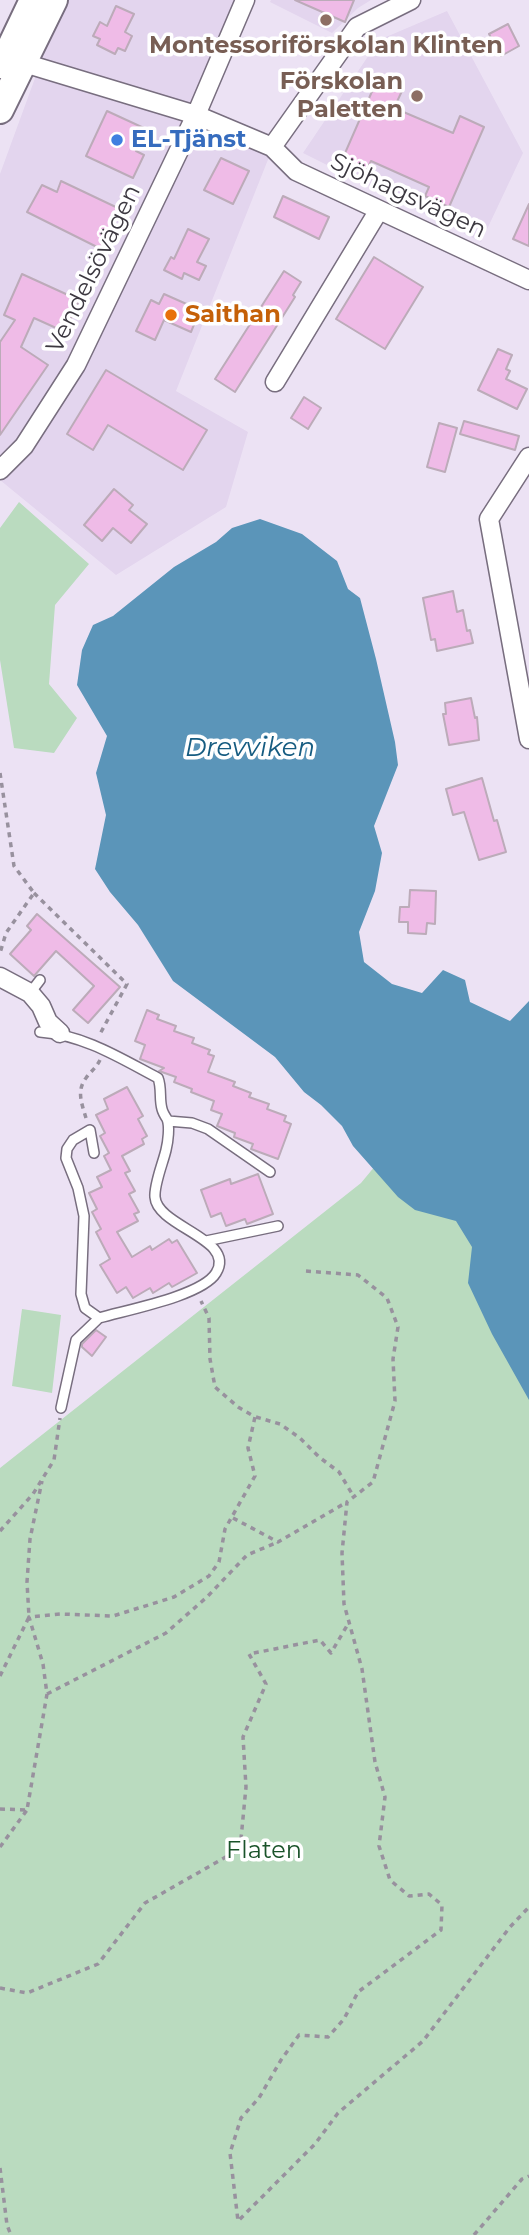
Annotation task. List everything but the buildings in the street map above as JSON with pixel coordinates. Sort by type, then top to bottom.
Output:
[{"type":"main road","points":[[0,110],[7,62],[33,0]]},
{"type":"main road","points":[[7,62],[54,0]]},
{"type":"street","name":"Vendelsövägen","points":[[0,470],[24,446],[76,365],[196,116],[245,0]]},
{"type":"street","points":[[7,62],[196,116],[272,147],[357,27],[411,0]]},
{"type":"street","name":"Sjöhagsvägen","points":[[272,147],[296,171],[529,280]]},
{"type":"street","points":[[275,382],[379,210]]},
{"type":"street","points":[[529,457],[488,519],[529,739]]},
{"type":"street","points":[[0,977],[35,987],[48,1022],[60,1033]]},
{"type":"lane","points":[[40,1032],[60,1033],[94,1044],[158,1078],[162,1110],[168,1121],[167,1149],[155,1197],[160,1209],[170,1219],[214,1248],[219,1268],[211,1281],[195,1289],[99,1318],[76,1340],[61,1409]]},
{"type":"lane","points":[[168,1121],[192,1123],[208,1129],[270,1172]]},
{"type":"lane","points":[[94,1153],[90,1130],[73,1140],[67,1149],[66,1158],[78,1188],[83,1216],[81,1294],[85,1308],[99,1318]]},
{"type":"lane","points":[[206,1241],[278,1226]]},
{"type":"path","points":[[0,773],[14,866],[34,894],[127,984],[94,1044]]},
{"type":"path","points":[[0,953],[6,933],[34,894]]},
{"type":"path","points":[[90,1130],[79,1094],[85,1079],[96,1070],[104,1050]]},
{"type":"path","points":[[47,1693],[166,1633],[207,1597],[247,1555],[278,1542],[347,1503],[373,1482],[395,1401],[393,1359],[398,1327],[387,1298],[358,1275],[306,1271]]},
{"type":"path","points":[[195,1289],[209,1318],[210,1359],[215,1387],[238,1407],[255,1417],[280,1424],[300,1438],[339,1472],[354,1497]]},
{"type":"path","points":[[0,1531],[33,1494],[54,1460],[61,1409]]},
{"type":"path","points":[[29,1617],[60,1614],[113,1616],[174,1597],[209,1576],[219,1562],[225,1529],[255,1476],[248,1448],[255,1417]]},
{"type":"path","points":[[0,1847],[27,1810],[47,1693],[43,1664],[29,1617],[27,1582],[30,1539],[41,1481]]},
{"type":"path","points":[[347,1503],[342,1553],[344,1604],[362,1669],[375,1762],[385,1797],[380,1846],[390,1880],[409,1896],[429,1894],[442,1905],[441,1930],[358,1992],[344,2019],[328,2037],[299,2035],[281,2060],[259,2098],[241,2118],[230,2154],[238,2221],[315,2144],[338,2113],[423,2041],[510,1927],[529,1907]]},
{"type":"path","points":[[232,1518],[278,1542]]},
{"type":"path","points":[[0,1676],[29,1617]]},
{"type":"path","points":[[0,1989],[27,1993],[99,1964],[145,1903],[240,1849],[246,1787],[243,1737],[266,1684],[249,1654],[320,1640],[331,1653],[349,1623]]},
{"type":"path","points":[[0,1809],[27,1810]]},
{"type":"path","points":[[0,2168],[7,2225],[11,2235]]},
{"type":"path","points":[[474,2235],[523,2179],[529,2176]]},
{"type":"shaded area","points":[[65,0],[235,0],[190,116],[273,147],[176,391],[248,432],[226,507],[116,575],[0,480],[0,174]]},
{"type":"shaded area","name":"Montessoriförskolan Klinten","points":[[371,0],[358,8],[332,33],[270,2]]},
{"type":"shaded area","name":"Förskolan Paletten","points":[[447,11],[523,153],[481,242],[303,153],[379,40]]},
{"type":"green space","points":[[19,502],[89,564],[55,605],[49,684],[77,718],[54,753],[14,748],[0,660],[0,528]]},
{"type":"green space","name":"Flaten","points":[[442,1085],[529,1128],[529,2235],[0,2235],[0,1468],[361,1183]]},
{"type":"green space","points":[[22,1309],[61,1315],[52,1393],[12,1386]]},
{"type":"water","name":"Drevviken","points":[[260,519],[302,534],[337,561],[348,589],[360,598],[376,659],[398,765],[374,826],[382,853],[375,891],[359,932],[364,962],[392,984],[422,993],[443,970],[465,980],[470,1002],[510,1021],[529,1001],[529,1400],[492,1334],[468,1283],[472,1247],[456,1221],[415,1210],[398,1197],[353,1146],[342,1126],[304,1092],[275,1057],[173,981],[138,925],[110,892],[95,869],[106,815],[96,773],[107,736],[77,685],[82,650],[93,625],[113,616],[174,567],[216,542],[232,528]]},
{"type":"place","name":"Montessoriförskolan Klinten","points":[[326,20]]},
{"type":"place","name":"Förskolan Paletten","points":[[417,96]]},
{"type":"place","name":"EL-Tjänst","points":[[117,140]]},
{"type":"place","name":"Saithan","points":[[171,315]]}]
